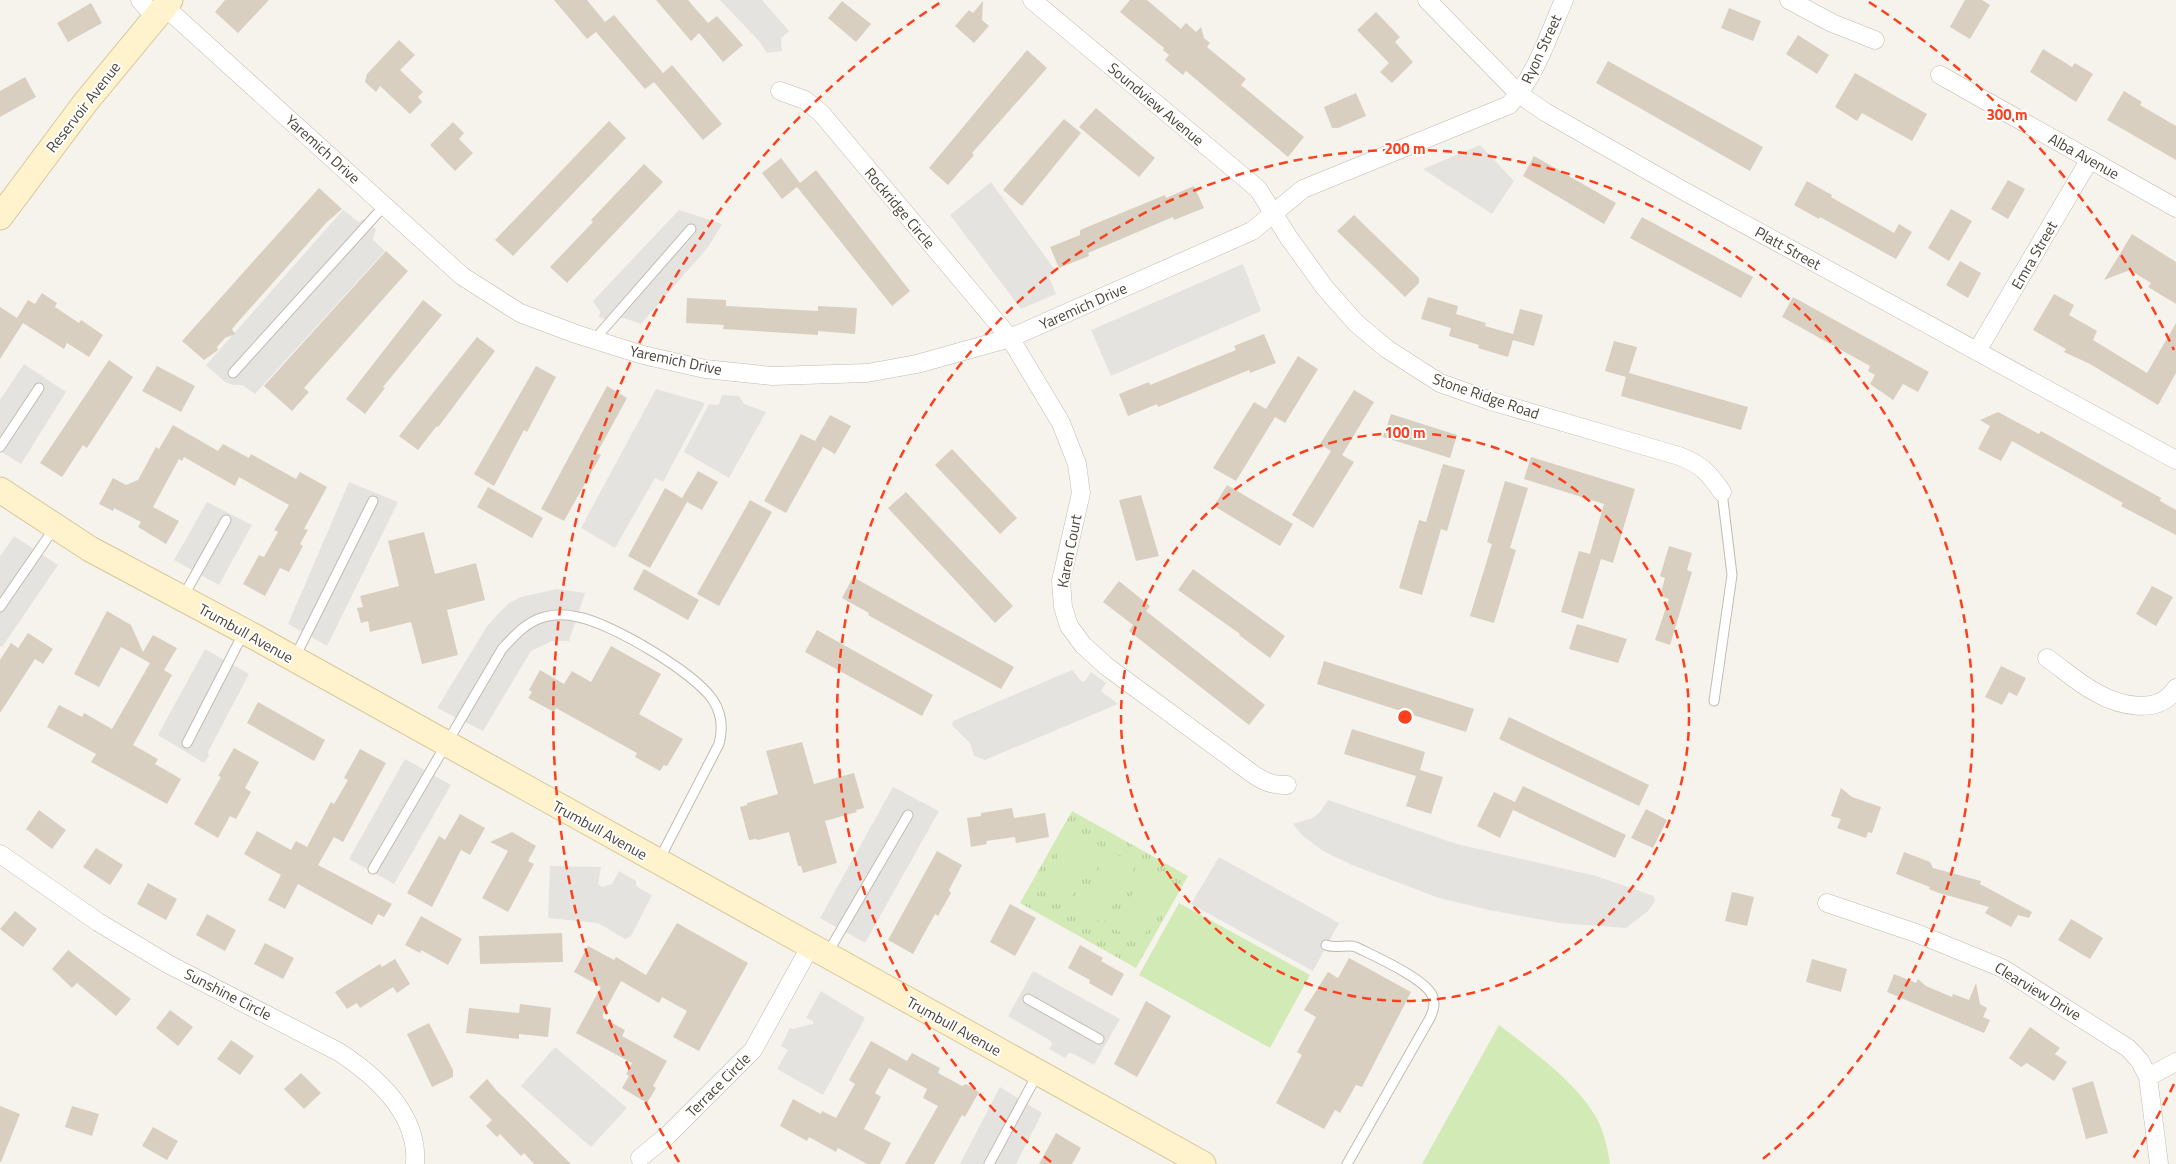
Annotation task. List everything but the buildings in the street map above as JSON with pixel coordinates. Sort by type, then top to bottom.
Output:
[{"type":"street","name":"Soundview Avenue","points":[[1032,0],[1258,190],[1274,212]]},
{"type":"street","name":"Platt Street","points":[[1428,0],[1519,94],[1544,112],[1682,190],[2176,460]]},
{"type":"street","name":"Ryon Street","points":[[1274,212],[1303,189],[1509,105],[1519,94],[1535,68],[1564,0]]},
{"type":"street","points":[[1789,0],[1832,24],[1875,40]]},
{"type":"street","name":"Yaremich Drive","points":[[157,6],[385,205],[462,276],[520,313],[643,356],[705,369],[772,376],[867,373],[917,364],[1010,338],[1252,231],[1274,212]]},
{"type":"street","name":"Reservoir Avenue","points":[[3,203],[85,103],[157,6]]},
{"type":"street","name":"Alba Avenue","points":[[1940,75],[2176,208]]},
{"type":"street","name":"Rockridge Circle","points":[[780,91],[805,100],[821,113],[1010,338]]},
{"type":"street","name":"Emra Street","points":[[1978,352],[2090,158]]},
{"type":"street","name":"Stone Ridge Road","points":[[1274,212],[1289,238],[1325,288],[1356,323],[1387,350],[1414,368],[1440,383],[1491,401],[1679,456],[1698,464],[1711,476],[1722,492]]},
{"type":"street","name":"Karen Court","points":[[1010,338],[1061,422],[1077,464],[1081,493],[1061,581],[1063,607],[1070,626],[1092,655],[1246,769],[1263,781],[1277,786],[1287,785]]},
{"type":"street","name":"Trumbull Avenue","points":[[0,490],[90,550],[294,659],[818,952],[1203,1164]]},
{"type":"street","points":[[2047,658],[2094,692],[2110,700],[2128,705],[2146,706],[2173,692]]},
{"type":"street","name":"Sunshine Circle","points":[[0,854],[98,922],[168,964],[339,1052],[361,1066],[400,1107],[410,1130],[416,1156],[415,1164]]},
{"type":"street","name":"Clearview Drive","points":[[1827,903],[1916,933],[2002,968],[2121,1042],[2140,1061],[2148,1077],[2159,1164]]},
{"type":"street","name":"Terrace Circle","points":[[640,1158],[668,1135],[753,1050],[818,952]]},
{"type":"street","points":[[2148,1077],[2176,1062]]},
{"type":"lane","points":[[233,373],[385,205]]},
{"type":"lane","points":[[594,340],[691,229]]},
{"type":"lane","points":[[0,447],[39,388]]},
{"type":"lane","points":[[1714,700],[1732,575],[1722,492]]},
{"type":"lane","points":[[294,659],[373,501]]},
{"type":"lane","points":[[183,598],[226,520]]},
{"type":"lane","points":[[0,607],[55,527]]},
{"type":"lane","points":[[373,869],[445,743],[502,649],[530,623],[544,617],[562,615],[579,617],[611,629],[637,643],[686,675],[714,700],[720,714],[722,730],[714,756],[658,862]]},
{"type":"lane","points":[[187,743],[244,632]]},
{"type":"lane","points":[[818,952],[908,815]]},
{"type":"lane","points":[[1326,945],[1334,948],[1356,947],[1397,968],[1429,989],[1435,1006],[1347,1164]]},
{"type":"lane","points":[[1028,999],[1100,1038]]},
{"type":"lane","points":[[989,1164],[1038,1073]]},
{"type":"green space","points":[[1072,811],[1188,876],[1136,968],[1020,903]]},
{"type":"green space","points":[[1073,830],[1099,845],[1067,904],[1040,889]]},
{"type":"green space","points":[[1109,850],[1136,865],[1103,923],[1077,909]]},
{"type":"green space","points":[[1146,870],[1172,885],[1140,943],[1113,928]]},
{"type":"green space","points":[[1179,903],[1310,975],[1270,1048],[1139,975]]},
{"type":"green space","points":[[1499,1025],[1553,1068],[1579,1093],[1589,1106],[1602,1130],[1610,1164],[1422,1164]]},
{"type":"shaded area","points":[[720,0],[762,0],[789,31],[781,38],[782,51],[767,53],[759,41]]},
{"type":"shaded area","points":[[1480,145],[1514,181],[1492,214],[1423,169]]},
{"type":"shaded area","points":[[991,182],[1055,270],[1049,277],[1056,294],[1021,309],[950,215]]},
{"type":"shaded area","points":[[343,210],[359,222],[363,219],[376,229],[373,240],[385,251],[255,394],[242,385],[233,385],[225,382],[206,365]]},
{"type":"shaded area","points":[[679,210],[722,224],[709,246],[641,324],[624,318],[620,318],[616,323],[599,317],[600,312],[593,301]]},
{"type":"shaded area","points":[[1243,264],[1261,311],[1111,376],[1091,330]]},
{"type":"shaded area","points":[[24,364],[66,392],[21,464],[0,451],[0,400]]},
{"type":"shaded area","points":[[656,389],[705,403],[663,482],[655,478],[615,548],[581,528]]},
{"type":"shaded area","points":[[722,395],[739,396],[744,404],[766,412],[729,478],[684,452],[709,404],[719,404]]},
{"type":"shaded area","points":[[349,482],[398,502],[327,646],[288,624]]},
{"type":"shaded area","points":[[207,502],[252,525],[219,585],[174,560]]},
{"type":"shaded area","points":[[14,536],[58,565],[2,647],[0,646],[0,557]]},
{"type":"shaded area","points":[[557,589],[585,593],[569,641],[552,641],[531,651],[483,731],[437,708],[488,625],[509,603],[521,597]]},
{"type":"shaded area","points":[[205,649],[249,674],[204,763],[158,735]]},
{"type":"shaded area","points":[[1072,670],[1082,682],[1085,681],[1091,672],[1106,683],[1101,691],[1118,704],[985,760],[974,756],[970,743],[952,725],[953,721]]},
{"type":"shaded area","points":[[405,759],[451,785],[394,884],[349,859]]},
{"type":"shaded area","points":[[893,787],[939,811],[865,943],[820,918]]},
{"type":"shaded area","points":[[1328,800],[1457,844],[1596,876],[1654,896],[1655,901],[1648,911],[1626,928],[1560,923],[1489,910],[1439,898],[1352,865],[1323,851],[1303,836],[1293,824],[1313,818],[1320,812]]},
{"type":"shaded area","points":[[1219,857],[1339,923],[1313,971],[1191,904]]},
{"type":"shaded area","points":[[550,866],[601,867],[598,884],[602,887],[612,884],[619,871],[636,881],[636,886],[652,895],[631,936],[625,939],[598,923],[548,918]]},
{"type":"shaded area","points":[[1033,971],[1120,1019],[1094,1065],[1074,1054],[1069,1053],[1065,1058],[1049,1049],[1052,1045],[1051,1041],[1008,1016]]},
{"type":"shaded area","points":[[821,991],[865,1018],[823,1095],[777,1069],[788,1050],[781,1046],[790,1028],[813,1024],[813,1021],[806,1018]]},
{"type":"shaded area","points":[[555,1047],[627,1108],[591,1147],[521,1086]]},
{"type":"shaded area","points":[[1000,1087],[1042,1113],[1016,1164],[960,1164]]}]
